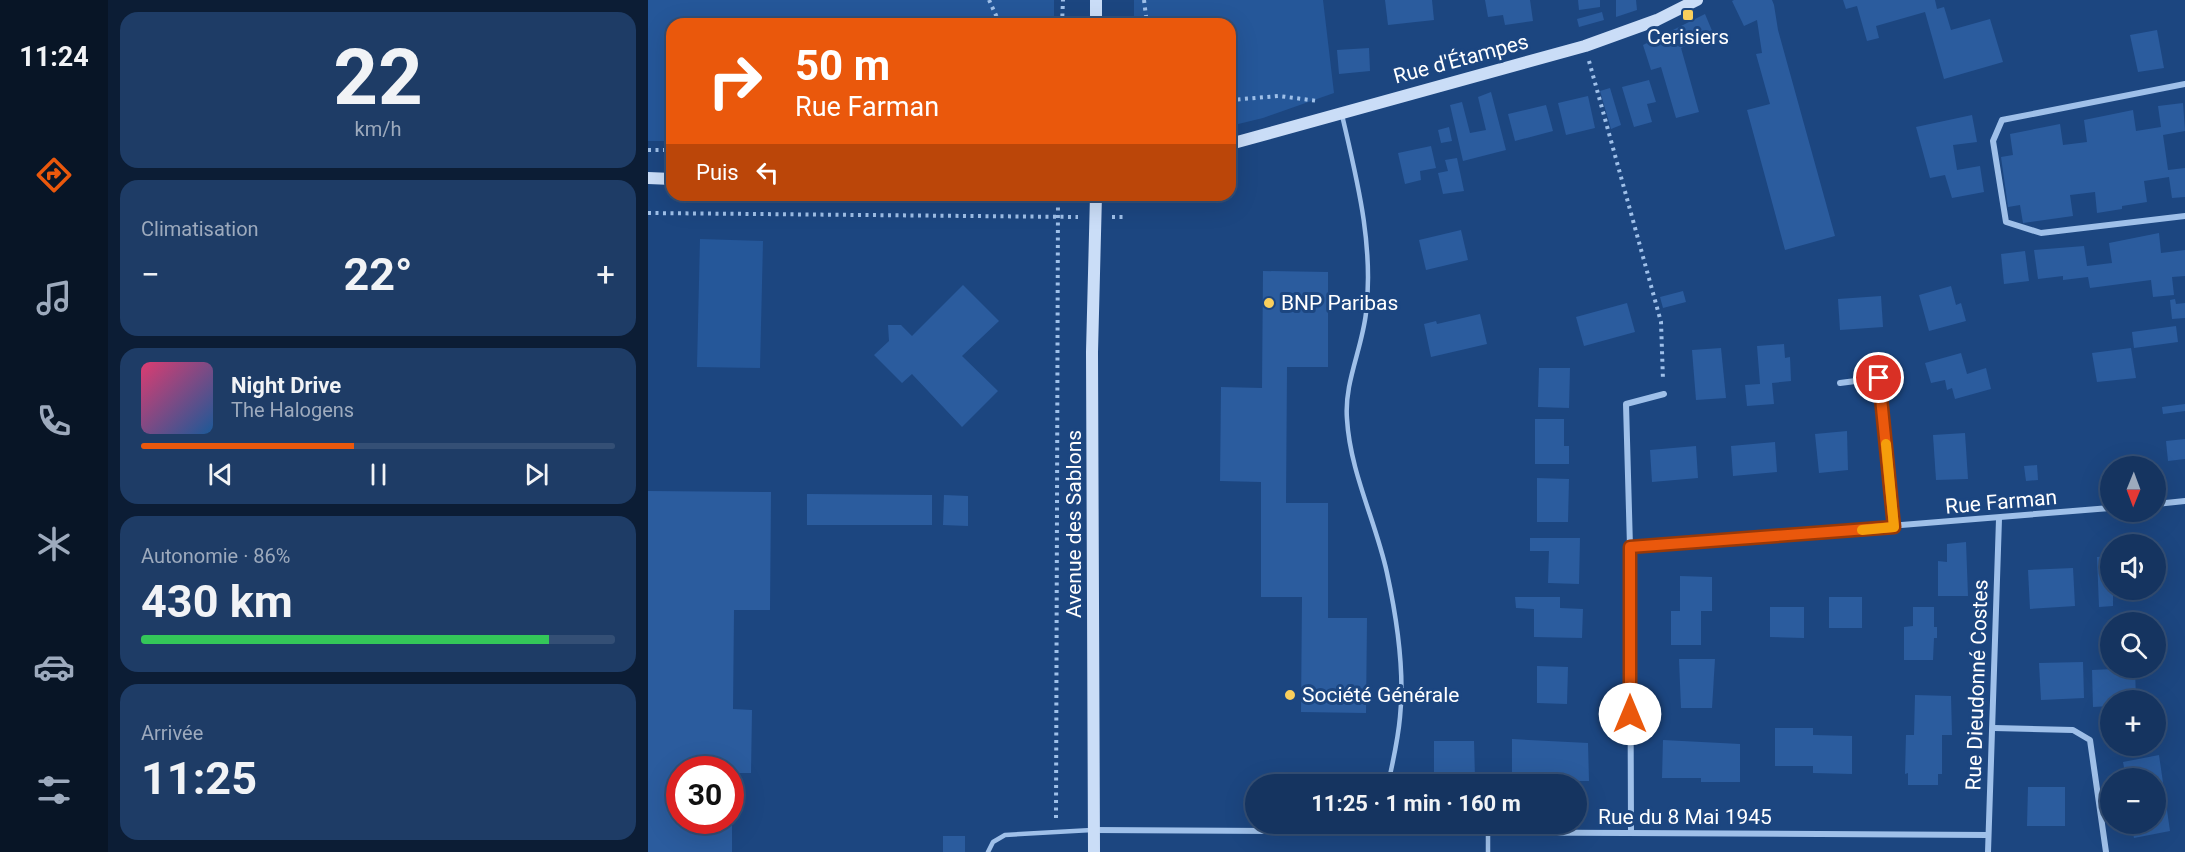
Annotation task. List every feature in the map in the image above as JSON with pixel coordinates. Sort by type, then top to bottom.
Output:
[{"type":"street","points":[[1096,0],[1096,18]]},
{"type":"street","name":"Rue d'Étampes","points":[[1236,142],[1341,111],[1585,46],[1657,20],[1697,0]]},
{"type":"street","points":[[2185,84],[2002,120],[1993,141],[2006,222],[2041,233],[2185,216]]},
{"type":"street","points":[[648,178],[666,179]]},
{"type":"street","name":"Avenue des Sablons","points":[[1094,852],[1092,352],[1096,201]]},
{"type":"street","points":[[1840,382],[1879,378],[1894,527]]},
{"type":"street","points":[[1631,833],[1630,547],[1626,404],[1664,394]]},
{"type":"street","points":[[2166,503],[2185,501]]},
{"type":"street","name":"Rue Farman","points":[[1630,547],[1999,519],[2100,509]]},
{"type":"street","name":"Rue Dieudonné Costes","points":[[1988,852],[1994,728],[1999,519]]},
{"type":"street","points":[[1994,728],[2073,730],[2090,740],[2106,852]]},
{"type":"street","name":"Rue du 8 Mai 1945","points":[[1094,830],[1245,831]]},
{"type":"street","name":"Rue du 8 Mai 1945","points":[[1587,833],[1988,835]]},
{"type":"lane","points":[[1341,111],[1364,214],[1367,266],[1366,312],[1349,385],[1347,420],[1358,471],[1387,573],[1400,655],[1401,717],[1390,774]]},
{"type":"lane","points":[[988,852],[993,842],[1005,836],[1094,830]]},
{"type":"lane","points":[[1488,834],[1488,852]]},
{"type":"path","points":[[989,0],[997,18]]},
{"type":"path","points":[[1062,18],[1063,0]]},
{"type":"path","points":[[1144,0],[1146,18]]},
{"type":"path","points":[[1585,46],[1660,322],[1664,394]]},
{"type":"path","points":[[1236,100],[1280,96],[1318,99],[1324,117]]},
{"type":"path","points":[[648,150],[666,150]]},
{"type":"path","points":[[1056,831],[1058,201]]},
{"type":"path","points":[[648,213],[1126,217]]},
{"type":"shaded area","points":[[648,0],[1054,0],[1054,18],[666,18],[666,141],[648,141]]},
{"type":"shaded area","points":[[1134,0],[1323,0],[1334,93],[1263,118],[1236,125],[1236,18],[1134,18]]},
{"type":"shaded area","points":[[700,239],[763,241],[760,368],[697,367]]},
{"type":"building","points":[[1385,0],[1432,0],[1434,20],[1388,25]]},
{"type":"building","points":[[1485,0],[1530,0],[1533,21],[1505,25],[1503,15],[1488,17]]},
{"type":"building","points":[[1578,0],[1600,0],[1600,7],[1579,10]]},
{"type":"building","points":[[1616,0],[1636,0],[1637,10],[1616,17]]},
{"type":"building","points":[[1772,0],[1778,30],[1835,236],[1785,250],[1747,110],[1770,104],[1756,54],[1762,53],[1757,20],[1744,26],[1732,1]]},
{"type":"building","points":[[1843,0],[1935,0],[1937,9],[1944,7],[1951,30],[1990,19],[2003,62],[1944,79],[1925,12],[1876,26],[1879,38],[1867,41],[1857,6],[1846,9]]},
{"type":"building","points":[[1602,12],[1604,20],[1579,27],[1577,19]]},
{"type":"building","points":[[1705,14],[1713,33],[1681,48],[1699,112],[1676,118],[1661,67],[1651,70],[1643,45]]},
{"type":"building","points":[[2157,30],[2164,68],[2138,72],[2130,35]]},
{"type":"building","points":[[1369,48],[1370,71],[1339,74],[1337,50]]},
{"type":"building","points":[[1649,80],[1656,102],[1647,104],[1652,122],[1634,127],[1622,87]]},
{"type":"building","points":[[1610,88],[1621,125],[1611,129],[1600,91]]},
{"type":"building","points":[[1491,92],[1506,150],[1463,161],[1450,105],[1462,102],[1470,133],[1486,130],[1478,97]]},
{"type":"building","points":[[1588,96],[1595,128],[1566,135],[1558,103]]},
{"type":"building","points":[[2183,103],[2185,131],[2163,135],[2168,170],[2185,168],[2185,197],[2172,198],[2169,177],[2144,181],[2147,202],[2122,206],[2122,209],[2097,213],[2095,192],[2070,195],[2073,216],[2023,223],[2020,205],[2008,207],[2001,157],[2013,155],[2010,134],[2060,124],[2063,145],[2087,142],[2084,120],[2133,110],[2136,131],[2161,127],[2158,106]]},
{"type":"building","points":[[1546,105],[1553,131],[1515,141],[1508,114]]},
{"type":"building","points":[[1972,115],[1977,142],[1953,145],[1957,170],[1980,166],[1984,192],[1952,198],[1945,175],[1930,178],[1916,127]]},
{"type":"building","points":[[1449,127],[1452,141],[1441,143],[1438,130]]},
{"type":"building","points":[[1431,146],[1436,168],[1420,171],[1421,180],[1405,184],[1398,153]]},
{"type":"building","points":[[1457,158],[1464,191],[1443,194],[1438,173],[1448,171],[1445,160]]},
{"type":"building","points":[[1461,230],[1468,260],[1426,270],[1419,240]]},
{"type":"building","points":[[2159,233],[2161,253],[2185,250],[2185,276],[2172,277],[2174,295],[2153,297],[2151,280],[2090,288],[2088,277],[2063,280],[2063,276],[2038,279],[2034,250],[2084,246],[2087,266],[2112,263],[2109,243]]},
{"type":"building","points":[[2025,251],[2029,281],[2004,284],[2001,254]]},
{"type":"building","points":[[1263,271],[1328,272],[1328,367],[1287,367],[1286,503],[1328,503],[1328,618],[1367,618],[1366,713],[1301,712],[1302,597],[1261,597],[1261,482],[1220,481],[1221,387],[1262,388]]},
{"type":"building","points":[[963,285],[999,321],[962,356],[998,391],[962,427],[912,374],[902,383],[874,355],[889,341],[888,325],[901,325],[912,336]]},
{"type":"building","points":[[1951,286],[1956,305],[1961,303],[1966,321],[1929,331],[1919,295]]},
{"type":"building","points":[[1683,291],[1686,302],[1663,308],[1660,297]]},
{"type":"building","points":[[1881,296],[1883,327],[1840,330],[1838,299]]},
{"type":"building","points":[[2175,299],[2176,304],[2185,303],[2185,318],[2172,319],[2170,300]]},
{"type":"building","points":[[1627,303],[1635,332],[1584,346],[1576,317]]},
{"type":"building","points":[[1480,314],[1487,344],[1431,357],[1424,324],[1436,321],[1437,324]]},
{"type":"building","points":[[2176,326],[2178,342],[2134,348],[2132,332]]},
{"type":"building","points":[[1784,344],[1785,358],[1790,357],[1791,381],[1772,383],[1774,404],[1747,406],[1745,385],[1760,384],[1757,346]]},
{"type":"building","points":[[1721,348],[1726,398],[1696,400],[1692,350]]},
{"type":"building","points":[[2131,348],[2136,378],[2097,382],[2092,353]]},
{"type":"building","points":[[1961,353],[1967,374],[1986,368],[1991,389],[1955,399],[1952,388],[1947,390],[1945,380],[1931,383],[1925,363]]},
{"type":"building","points":[[1539,368],[1570,368],[1569,408],[1538,407]]},
{"type":"building","points":[[2185,404],[2185,411],[2163,414],[2162,407]]},
{"type":"building","points":[[1535,419],[1564,419],[1564,446],[1569,446],[1569,464],[1535,464]]},
{"type":"building","points":[[1847,431],[1848,470],[1819,473],[1815,434]]},
{"type":"building","points":[[1965,433],[1968,479],[1936,480],[1933,435]]},
{"type":"building","points":[[2185,439],[2185,459],[2168,461],[2166,441]]},
{"type":"building","points":[[1775,442],[1777,472],[1733,476],[1731,446]]},
{"type":"building","points":[[1696,446],[1698,478],[1652,482],[1650,450]]},
{"type":"building","points":[[2037,465],[2038,480],[2026,481],[2024,466]]},
{"type":"building","points":[[1537,478],[1569,479],[1568,522],[1537,522]]},
{"type":"building","points":[[648,491],[771,492],[770,610],[734,610],[733,709],[752,710],[751,773],[744,773],[744,756],[666,756],[666,834],[732,834],[732,852],[648,852]]},
{"type":"building","points":[[807,494],[932,495],[932,525],[807,525]]},
{"type":"building","points":[[944,495],[968,496],[968,526],[943,525]]},
{"type":"building","points":[[1530,538],[1580,538],[1579,584],[1548,583],[1549,551],[1530,551]]},
{"type":"building","points":[[1966,542],[1968,596],[1938,596],[1938,561],[1947,562],[1947,544]]},
{"type":"building","points":[[2097,557],[2100,557],[2100,600],[2113,600],[2113,606],[2099,607]]},
{"type":"building","points":[[2073,568],[2075,606],[2030,609],[2028,570]]},
{"type":"building","points":[[1680,576],[1712,577],[1712,611],[1701,611],[1701,645],[1671,645],[1671,611],[1680,611]]},
{"type":"building","points":[[1515,597],[1560,597],[1560,608],[1583,609],[1582,638],[1534,637],[1534,609],[1516,608]]},
{"type":"building","points":[[1829,597],[1862,597],[1862,628],[1829,628]]},
{"type":"building","points":[[1770,607],[1804,607],[1804,638],[1770,637]]},
{"type":"building","points":[[1913,607],[1934,607],[1934,627],[1937,627],[1937,638],[1934,638],[1933,660],[1904,660],[1904,627],[1913,626]]},
{"type":"building","points":[[1679,659],[1715,659],[1712,708],[1681,708]]},
{"type":"building","points":[[2083,662],[2084,698],[2041,700],[2039,663]]},
{"type":"building","points":[[1537,666],[1568,667],[1567,704],[1537,703]]},
{"type":"building","points":[[2092,670],[2100,670],[2100,678],[2135,678],[2136,690],[2100,690],[2100,707],[2093,707]]},
{"type":"building","points":[[1915,695],[1951,696],[1952,735],[1942,735],[1942,774],[1938,774],[1938,785],[1908,785],[1908,773],[1905,774],[1906,735],[1914,735]]},
{"type":"building","points":[[1775,728],[1813,728],[1813,735],[1852,736],[1852,774],[1813,773],[1813,766],[1775,766]]},
{"type":"building","points":[[1512,739],[1588,743],[1589,781],[1587,781],[1587,774],[1512,774]]},
{"type":"building","points":[[1663,740],[1740,744],[1740,782],[1701,782],[1701,778],[1662,778]]},
{"type":"building","points":[[1434,741],[1474,741],[1475,774],[1434,774]]},
{"type":"building","points":[[2159,756],[2161,768],[2124,768],[2123,762]]},
{"type":"building","points":[[2028,787],[2065,787],[2065,826],[2027,826]]},
{"type":"building","points":[[2166,803],[2170,831],[2166,832]]},
{"type":"building","points":[[2133,834],[2155,834],[2134,838]]},
{"type":"building","points":[[943,836],[965,836],[965,852],[943,852]]},
{"type":"slow traffic","points":[[1862,530],[1894,527],[1886,444]]},
{"type":"place","name":"Cerisiers","points":[[1688,15]]},
{"type":"place","name":"BNP Paribas","points":[[1269,303]]},
{"type":"place","name":"Société Générale","points":[[1290,695]]},
{"type":"route","points":[[1630,714],[1630,547],[1894,527],[1879,378]]}]
